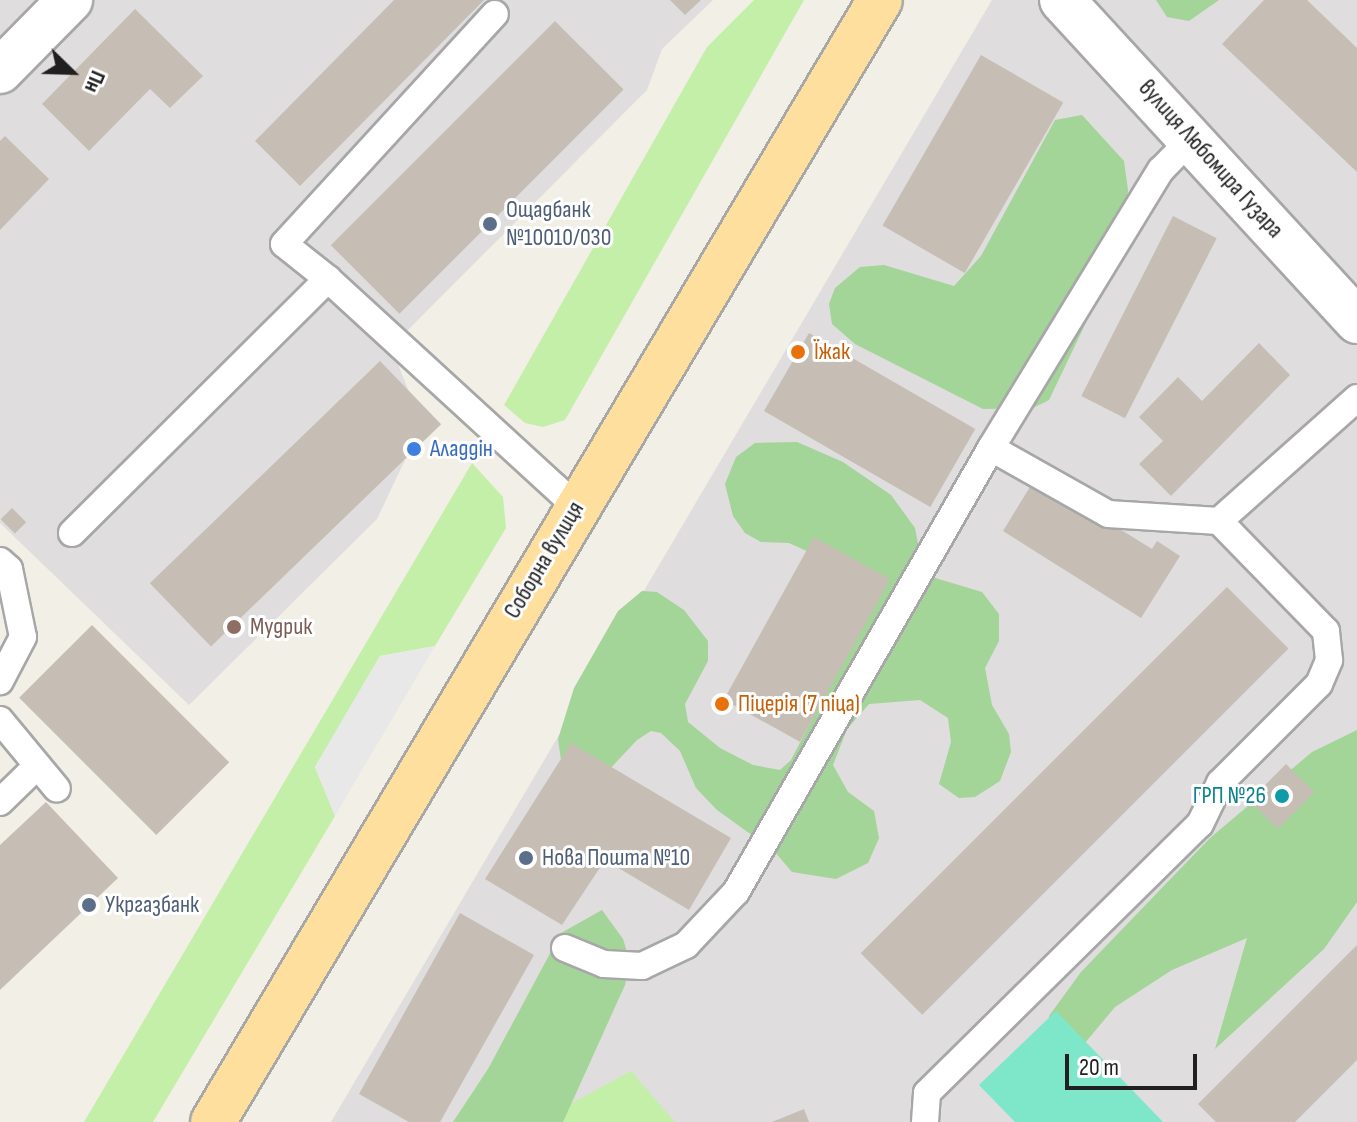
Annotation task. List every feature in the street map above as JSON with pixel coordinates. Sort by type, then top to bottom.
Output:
[{"type":"main road","name":"Соборна вулиця","points":[[213,1122],[576,506],[880,0]]},
{"type":"street","points":[[0,71],[70,0]]},
{"type":"street","name":"вулиця Любомира Гузара","points":[[1062,0],[1193,137],[1357,321]]},
{"type":"lane","points":[[495,14],[284,244],[328,279],[576,506]]},
{"type":"lane","points":[[565,948],[604,964],[642,966],[686,945],[736,892],[991,448],[1161,170],[1193,137]]},
{"type":"lane","points":[[72,533],[328,279]]},
{"type":"lane","points":[[1219,521],[1357,398]]},
{"type":"lane","points":[[925,1122],[927,1093],[1200,824],[1220,783],[1319,684],[1329,660],[1326,631],[1219,521],[1108,514],[991,448]]},
{"type":"lane","points":[[0,561],[9,569],[23,637],[0,681]]},
{"type":"lane","points":[[0,720],[57,789]]},
{"type":"lane","points":[[0,802],[37,766]]},
{"type":"shaded area","points":[[0,0],[713,0],[662,49],[647,90],[391,347],[422,424],[377,519],[189,705],[0,523]]},
{"type":"shaded area","points":[[992,0],[1357,0],[1357,1122],[331,1122]]},
{"type":"shaded area","points":[[435,646],[335,816],[315,767],[380,656]]},
{"type":"green space","points":[[754,0],[804,0],[565,420],[543,427],[525,423],[504,405],[707,47]]},
{"type":"green space","points":[[1156,0],[1219,0],[1189,21],[1167,17]]},
{"type":"green space","points":[[1082,115],[1124,161],[1128,190],[1124,243],[1049,400],[1033,408],[983,409],[855,344],[832,324],[829,304],[835,288],[860,267],[884,265],[954,286],[981,256],[1055,120]]},
{"type":"green space","points":[[797,442],[843,462],[891,495],[915,528],[922,564],[932,577],[982,592],[999,614],[999,641],[985,668],[992,705],[1009,734],[1011,752],[1000,781],[975,797],[959,798],[939,784],[951,742],[948,718],[920,700],[869,704],[847,729],[833,765],[848,792],[874,811],[879,838],[868,863],[836,879],[792,872],[774,851],[717,810],[696,788],[680,751],[661,733],[651,731],[637,740],[606,773],[561,760],[558,739],[574,688],[618,611],[642,591],[657,592],[684,610],[708,641],[708,661],[685,704],[688,722],[720,748],[753,765],[780,770],[791,760],[871,605],[809,552],[789,543],[761,542],[745,533],[733,516],[725,484],[736,457],[755,443]]},
{"type":"green space","points":[[472,463],[503,497],[506,528],[435,646],[380,656],[315,767],[335,816],[153,1122],[84,1122]]},
{"type":"green space","points":[[1357,730],[1357,902],[1324,949],[1215,1049],[1247,938],[1172,970],[1115,1007],[1074,1056],[1050,1045],[1049,1016],[1081,972],[1210,838],[1312,752]]},
{"type":"green space","points":[[602,910],[623,939],[630,962],[625,985],[563,1122],[453,1122],[488,1069],[561,933]]},
{"type":"green space","points":[[1056,1011],[1163,1122],[1015,1122],[979,1085]]},
{"type":"green space","points":[[631,1071],[675,1122],[537,1122]]},
{"type":"building","points":[[394,0],[484,0],[300,186],[255,141]]},
{"type":"building","points":[[670,0],[701,0],[685,15]]},
{"type":"building","points":[[1264,0],[1307,0],[1357,48],[1357,172],[1222,44]]},
{"type":"building","points":[[135,9],[203,76],[170,108],[150,89],[89,151],[42,104]]},
{"type":"building","points":[[555,21],[624,90],[399,314],[331,245]]},
{"type":"building","points":[[981,55],[1063,102],[965,273],[882,226]]},
{"type":"building","points":[[5,136],[49,179],[0,230],[0,141]]},
{"type":"building","points":[[1173,216],[1217,238],[1125,418],[1081,396]]},
{"type":"building","points":[[809,333],[975,429],[930,507],[764,411]]},
{"type":"building","points":[[1259,343],[1290,375],[1171,496],[1139,464],[1163,441],[1139,417],[1178,377],[1202,401]]},
{"type":"building","points":[[380,361],[441,424],[211,647],[150,583]]},
{"type":"building","points":[[1036,477],[1152,549],[1157,541],[1180,556],[1141,618],[1003,531]]},
{"type":"building","points":[[12,508],[26,522],[15,533],[1,519]]},
{"type":"building","points":[[814,537],[890,579],[800,742],[724,700]]},
{"type":"building","points":[[1227,587],[1289,649],[922,1015],[861,953]]},
{"type":"building","points":[[92,625],[229,762],[156,835],[19,698]]},
{"type":"building","points":[[571,743],[731,838],[689,910],[605,860],[562,925],[485,879]]},
{"type":"building","name":"ГРП №26","points":[[1286,764],[1314,792],[1278,829],[1249,801]]},
{"type":"building","points":[[46,802],[118,878],[0,990],[0,845]]},
{"type":"building","points":[[460,913],[534,955],[440,1122],[409,1122],[359,1094]]},
{"type":"building","points":[[1357,945],[1357,1060],[1295,1122],[1216,1122],[1198,1104]]},
{"type":"building","points":[[804,1109],[809,1122],[772,1122]]},
{"type":"place","name":"Ощадбанк №10010/030","points":[[490,224]]},
{"type":"place","name":"Їжак","points":[[798,352]]},
{"type":"place","name":"Аладдін","points":[[414,449]]},
{"type":"place","name":"Мудрик","points":[[234,627]]},
{"type":"place","name":"Піцерія (7 піца)","points":[[722,704]]},
{"type":"place","name":"ГРП №26","points":[[1282,796]]},
{"type":"place","name":"Нова Пошта №10","points":[[526,858]]},
{"type":"place","name":"Укргазбанк","points":[[89,905]]}]
